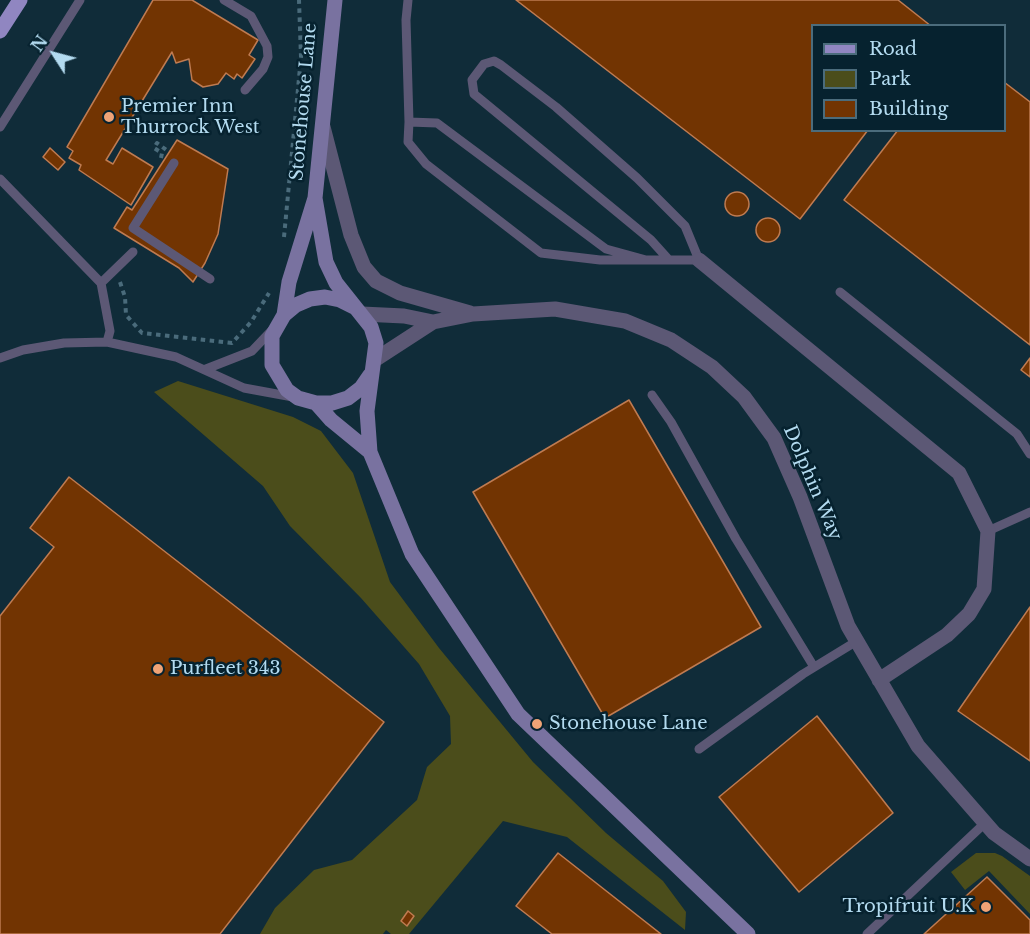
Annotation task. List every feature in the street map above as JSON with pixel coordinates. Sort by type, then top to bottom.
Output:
[{"type":"main road","points":[[0,31],[20,0]]},
{"type":"street","name":"Stonehouse Lane","points":[[315,198],[326,262],[336,283],[358,310],[374,335],[376,359],[370,375],[361,388],[348,398],[332,403],[316,404],[298,398],[282,384],[272,365],[270,351],[315,198],[332,3]]},
{"type":"street","points":[[322,124],[354,246],[370,274],[389,288],[416,300],[473,314]]},
{"type":"street","points":[[699,260],[959,473],[988,531],[984,589],[969,614],[947,635],[879,680]]},
{"type":"street","points":[[281,319],[310,299],[325,297],[340,300],[358,310]]},
{"type":"street","name":"Dolphin Way","points":[[376,359],[432,322],[473,314],[555,309],[625,321],[671,340],[712,367],[744,397],[774,438],[800,497],[848,626],[918,746],[994,833],[1030,859]]},
{"type":"street","name":"Dolphin Way","points":[[358,310],[432,322]]},
{"type":"street","name":"Stonehouse Lane","points":[[370,375],[367,411],[370,452],[412,554],[518,714],[739,931]]},
{"type":"street","name":"Stonehouse Lane","points":[[316,404],[331,420],[370,452]]},
{"type":"lane","points":[[0,127],[80,0]]},
{"type":"lane","points":[[224,0],[251,16],[267,46],[267,57],[263,69],[245,90]]},
{"type":"lane","points":[[408,0],[406,20],[408,142],[426,164],[541,253],[600,260],[646,260],[669,260],[699,260],[685,226],[637,178],[556,107],[494,61],[484,64],[472,80],[474,94],[651,240],[669,260]]},
{"type":"lane","points":[[409,122],[437,123],[606,249],[646,260]]},
{"type":"lane","points":[[174,163],[133,228],[210,279]]},
{"type":"lane","points":[[0,179],[101,283],[110,330],[107,342]]},
{"type":"lane","points":[[101,283],[133,252]]},
{"type":"lane","points":[[840,292],[1017,434],[1030,454]]},
{"type":"lane","points":[[206,369],[252,351],[281,319]]},
{"type":"lane","points":[[0,358],[23,350],[64,343],[107,342],[176,357],[244,388],[298,398]]},
{"type":"lane","points":[[652,395],[671,422],[736,539],[814,667]]},
{"type":"lane","points":[[988,531],[1030,512]]},
{"type":"lane","points":[[699,749],[814,667],[857,641]]},
{"type":"lane","points":[[867,934],[985,823]]},
{"type":"path","points":[[282,248],[301,57],[299,0]]},
{"type":"path","points":[[162,153],[154,148],[157,143],[169,151],[174,163]]},
{"type":"path","points":[[113,271],[125,297],[126,315],[142,333],[232,344],[251,322],[268,296],[271,286]]},
{"type":"green space","points":[[178,381],[293,417],[321,431],[353,473],[390,582],[439,648],[533,762],[606,833],[663,881],[686,912],[685,930],[567,837],[503,821],[409,934],[391,934],[386,930],[383,934],[260,934],[275,908],[314,870],[352,860],[417,800],[427,767],[451,744],[450,716],[419,664],[361,598],[290,526],[263,486],[154,392]]},
{"type":"green space","points":[[976,853],[995,853],[1030,876],[1030,914],[989,871],[965,890],[951,872]]},
{"type":"building","name":"Premier Inn Thurrock West","points":[[153,0],[192,0],[258,40],[249,55],[255,59],[242,78],[237,74],[234,79],[226,73],[218,84],[203,87],[192,80],[189,59],[176,63],[172,52],[106,160],[113,164],[122,148],[153,167],[131,205],[79,170],[81,165],[69,158],[73,151],[67,147]]},
{"type":"building","points":[[516,0],[898,0],[928,24],[811,24],[811,132],[866,132],[800,219]]},
{"type":"building","points":[[1006,84],[1030,102],[1030,345],[844,200],[896,132],[1006,132]]},
{"type":"building","points":[[177,140],[228,169],[218,234],[205,263],[193,282],[179,268],[114,228],[127,207],[132,210]]},
{"type":"building","points":[[50,148],[65,162],[58,170],[43,157]]},
{"type":"building","points":[[737,192],[746,195],[749,204],[746,213],[737,216],[728,213],[725,204],[728,195]]},
{"type":"building","points":[[768,218],[777,221],[780,230],[777,239],[768,242],[759,239],[756,230],[759,221]]},
{"type":"building","points":[[1030,358],[1030,377],[1021,370]]},
{"type":"building","points":[[629,400],[761,627],[605,718],[473,492]]},
{"type":"building","name":"Purfleet 343","points":[[69,477],[384,722],[220,934],[0,934],[0,616],[54,547],[30,528]]},
{"type":"building","points":[[1030,607],[1030,761],[958,711]]},
{"type":"building","points":[[817,716],[893,813],[799,892],[719,797]]},
{"type":"building","points":[[558,853],[661,934],[552,934],[516,906]]},
{"type":"building","name":"Tropifruit U.K","points":[[987,877],[1030,920],[1030,934],[924,934]]},
{"type":"building","points":[[408,911],[414,916],[407,926],[401,921]]},
{"type":"place","name":"Premier Inn Thurrock West","points":[[109,117]]},
{"type":"place","name":"Purfleet 343","points":[[158,669]]},
{"type":"place","name":"Stonehouse Lane","points":[[537,724]]},
{"type":"place","name":"Tropifruit U.K","points":[[986,907]]}]
